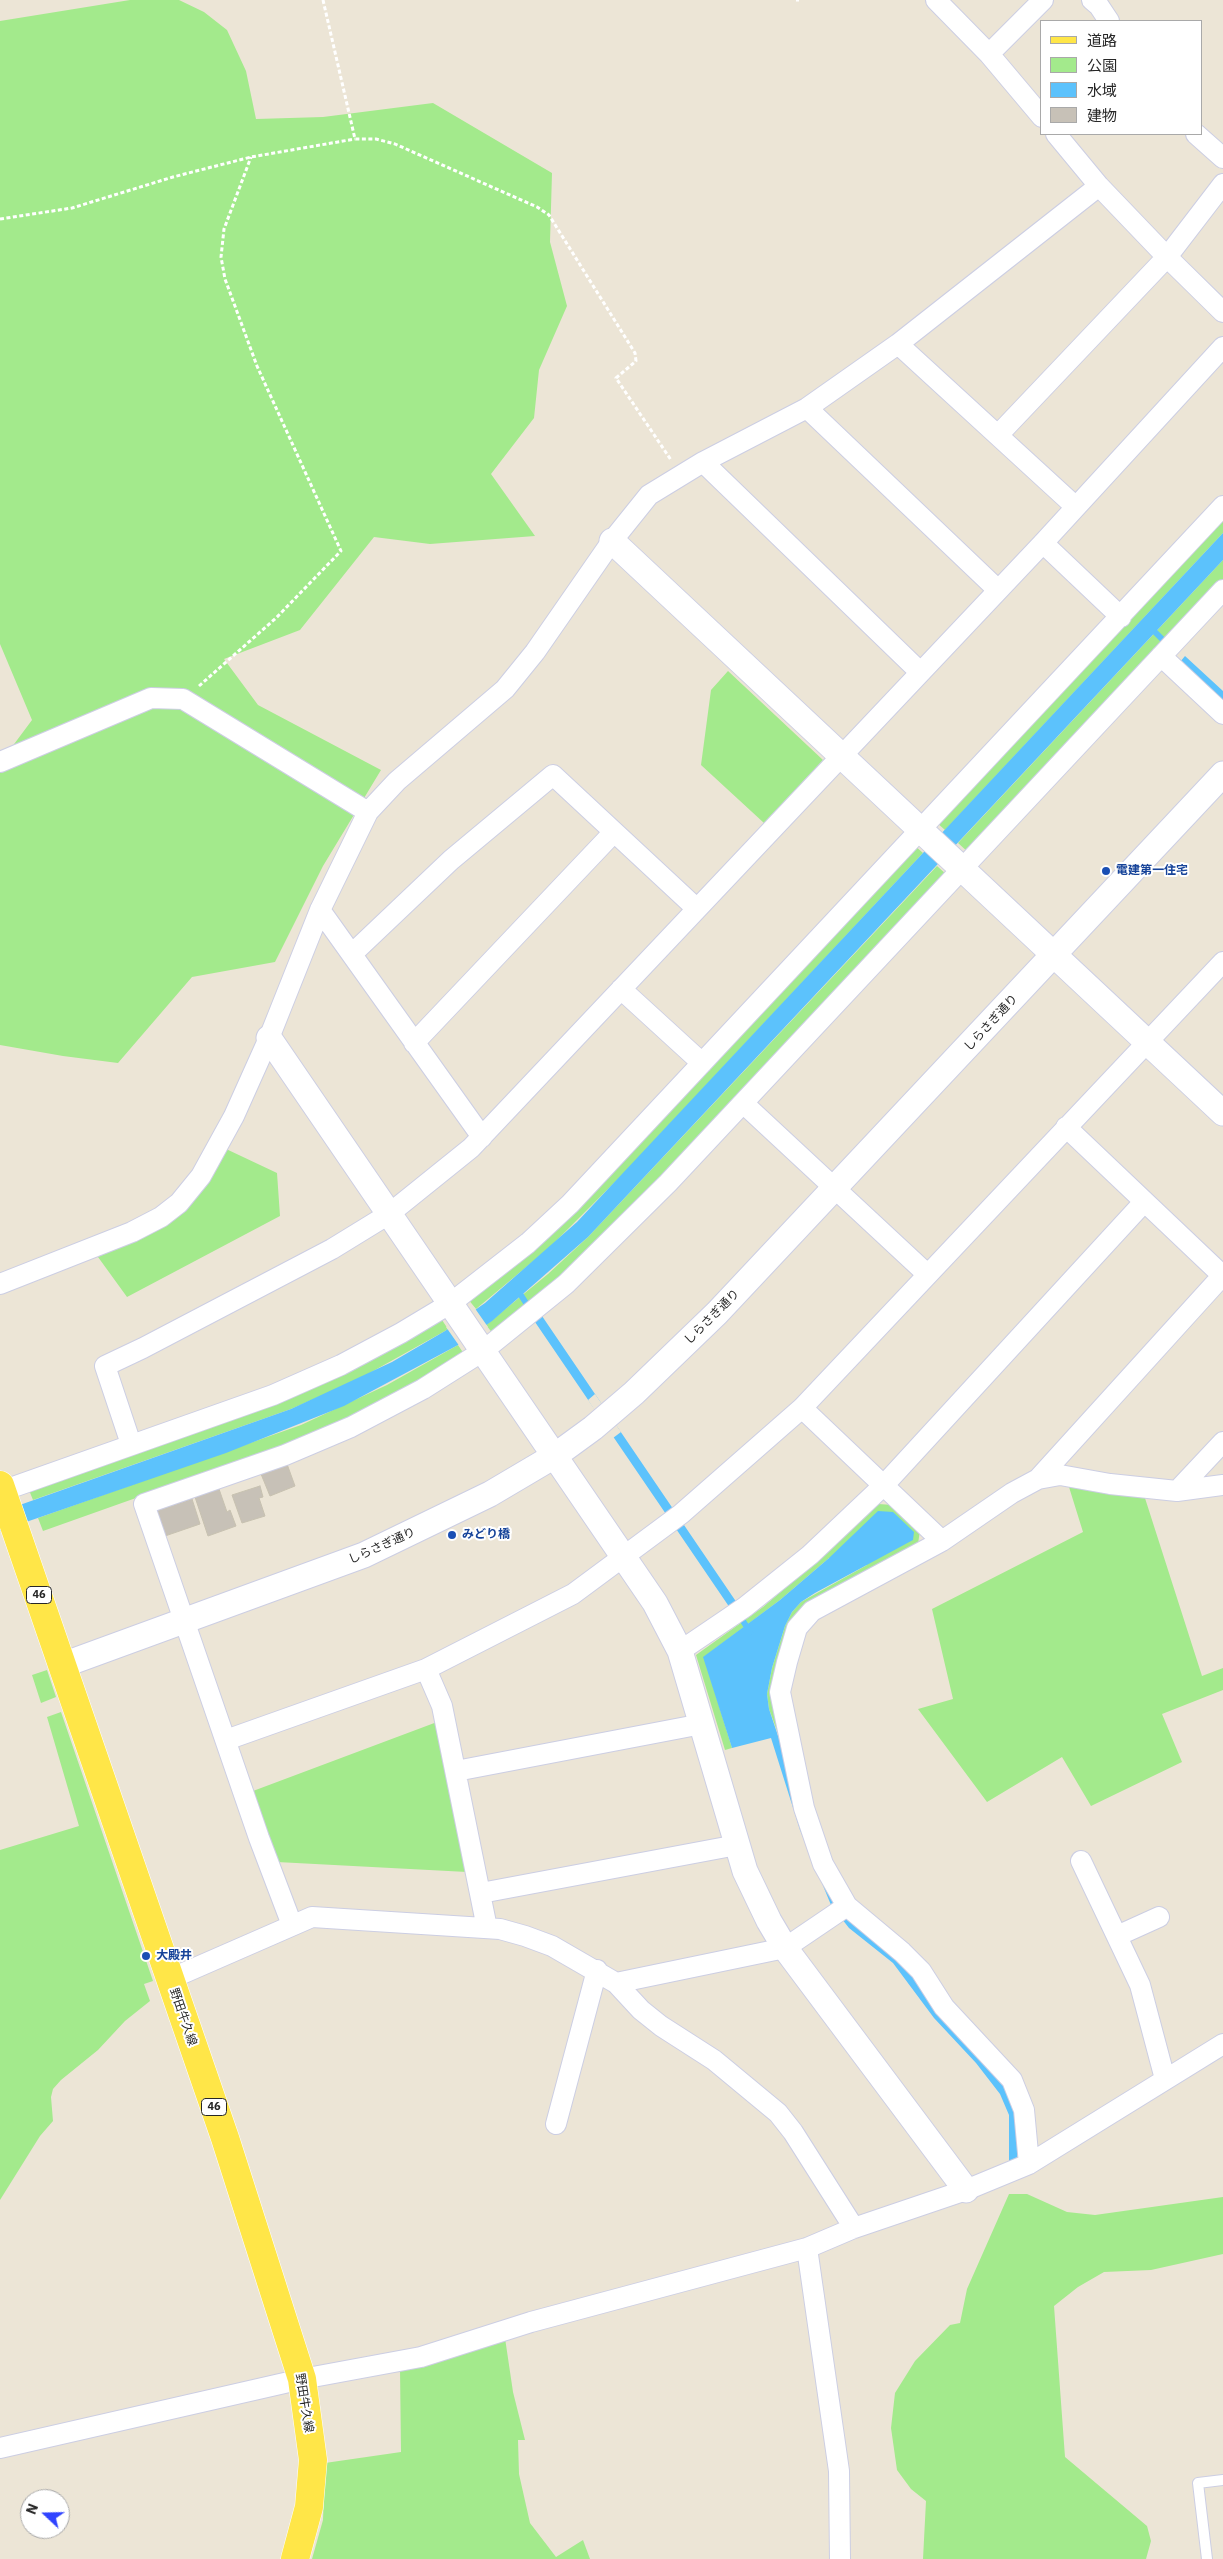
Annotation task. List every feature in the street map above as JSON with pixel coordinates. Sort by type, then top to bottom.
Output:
[{"type":"main road","name":"野田牛久線","points":[[6,1503],[225,2138],[302,2380],[313,2460],[308,2507],[296,2559]]},
{"type":"street","points":[[936,0],[989,54],[1040,115]]},
{"type":"street","points":[[989,54],[1043,0]]},
{"type":"street","points":[[1092,0],[1099,6],[1108,20]]},
{"type":"street","points":[[1057,135],[1100,186],[1167,258],[1223,312]]},
{"type":"street","points":[[1197,135],[1223,158]]},
{"type":"street","points":[[999,434],[1167,258],[1223,184]]},
{"type":"street","points":[[0,1284],[132,1232],[161,1217],[179,1203],[201,1176],[216,1150],[269,1038],[320,910],[368,812],[397,781],[505,689],[535,652],[612,541],[649,495],[703,462],[807,408],[898,344],[1100,186]]},
{"type":"street","points":[[898,344],[999,434],[1076,507]]},
{"type":"street","points":[[131,1444],[105,1366],[332,1249],[389,1214],[471,1148],[1043,543],[1223,348]]},
{"type":"street","points":[[807,408],[998,590]]},
{"type":"street","points":[[703,462],[920,672]]},
{"type":"street","points":[[6,1503],[131,1444],[233,1410],[308,1380],[452,1306],[528,1243],[570,1204],[1223,506]]},
{"type":"street","points":[[612,541],[1223,1112]]},
{"type":"street","points":[[1043,543],[1121,617]]},
{"type":"street","points":[[292,1926],[144,1504],[285,1454],[351,1427],[423,1389],[566,1284],[668,1183],[743,1104],[1223,590]]},
{"type":"street","points":[[1161,656],[1223,714]]},
{"type":"street","points":[[0,762],[151,698],[183,699],[368,812]]},
{"type":"street","name":"しらさぎ通り","points":[[63,1665],[364,1555],[490,1494],[556,1455],[607,1416],[677,1353],[835,1189],[1223,774]]},
{"type":"street","points":[[353,953],[451,860],[553,776],[696,908]]},
{"type":"street","points":[[414,1043],[614,832]]},
{"type":"street","points":[[320,910],[353,953],[414,1043],[482,1137]]},
{"type":"street","points":[[226,1740],[426,1669],[573,1594],[680,1514],[802,1408],[1223,962]]},
{"type":"street","points":[[621,989],[702,1063]]},
{"type":"street","points":[[269,1038],[556,1455],[655,1603],[680,1652],[737,1845],[756,1895],[785,1948],[966,2190]]},
{"type":"street","points":[[743,1104],[927,1274]]},
{"type":"street","points":[[1038,1479],[1223,1276],[1066,1127]]},
{"type":"street","points":[[680,1652],[745,1607],[810,1555],[884,1484],[1144,1202]]},
{"type":"street","points":[[802,1408],[942,1541]]},
{"type":"street","points":[[1177,1491],[1223,1442]]},
{"type":"street","points":[[1029,2164],[1024,2110],[1012,2080],[944,2007],[921,1971],[902,1952],[847,1906],[823,1864],[804,1808],[780,1692],[787,1662],[798,1628],[812,1611],[942,1541],[1012,1493],[1038,1479],[1060,1475],[1110,1484],[1177,1491],[1223,1485]]},
{"type":"street","points":[[426,1669],[442,1706],[487,1928]]},
{"type":"street","points":[[456,1771],[702,1724]]},
{"type":"street","points":[[480,1893],[737,1845]]},
{"type":"street","points":[[1082,1861],[1140,1985],[1165,2079]]},
{"type":"street","points":[[616,1983],[785,1948],[847,1906]]},
{"type":"street","points":[[170,1979],[312,1917],[487,1928],[516,1934],[552,1946],[597,1970],[616,1983],[641,2010],[661,2026],[714,2060],[778,2113],[793,2132],[854,2228]]},
{"type":"street","points":[[1117,1936],[1158,1917]]},
{"type":"street","points":[[556,2124],[597,1970]]},
{"type":"street","points":[[0,2448],[302,2380],[421,2357],[531,2322],[807,2248],[854,2228],[966,2190],[1029,2164],[1223,2044]]},
{"type":"street","points":[[807,2248],[839,2471],[840,2559]]},
{"type":"lane","points":[[1207,2559],[1198,2483],[1223,2480]]},
{"type":"path","points":[[323,0],[355,139]]},
{"type":"path","points":[[0,219],[72,208],[172,176],[252,157],[355,139],[376,139],[396,144],[537,207],[549,215],[635,353],[636,360],[616,378],[682,475]]},
{"type":"path","points":[[183,699],[276,618],[341,551],[257,366],[225,279],[221,258],[224,229],[252,157]]},
{"type":"green space","points":[[130,0],[179,0],[204,12],[227,30],[246,71],[256,119],[323,117],[433,103],[552,173],[550,242],[567,306],[539,370],[534,418],[491,474],[535,536],[430,544],[374,537],[300,630],[224,659],[258,705],[381,770],[323,866],[275,962],[192,977],[118,1063],[0,1045],[0,763],[32,720],[0,644],[0,21]]},
{"type":"green space","points":[[1223,518],[1223,533],[945,830],[936,822]]},
{"type":"green space","points":[[1223,560],[1223,580],[969,853],[958,843]]},
{"type":"green space","points":[[728,671],[823,760],[764,823],[701,765],[711,690]]},
{"type":"green space","points":[[914,845],[923,853],[625,1172],[549,1248],[476,1309],[468,1299]]},
{"type":"green space","points":[[937,866],[947,875],[585,1258],[494,1335],[486,1325],[548,1274],[588,1237]]},
{"type":"green space","points":[[224,1148],[277,1173],[280,1216],[127,1297],[98,1257],[127,1241]]},
{"type":"green space","points":[[440,1317],[448,1329],[357,1380],[291,1409],[33,1500],[29,1490]]},
{"type":"green space","points":[[458,1345],[464,1354],[375,1406],[271,1450],[43,1531],[38,1518],[301,1425],[387,1385]]},
{"type":"green space","points":[[1069,1487],[1144,1495],[1202,1676],[1223,1668],[1223,1690],[1162,1714],[1182,1762],[1091,1806],[1062,1757],[987,1802],[918,1709],[953,1699],[932,1609],[1083,1532]]},
{"type":"green space","points":[[878,1504],[893,1505],[920,1530],[918,1544],[791,1627],[789,1764],[769,1709],[767,1694],[772,1668],[785,1626],[792,1612],[801,1602],[867,1565],[829,1558],[780,1600],[704,1657],[732,1748],[725,1750],[696,1655],[763,1607],[825,1554]]},
{"type":"green space","points":[[47,1670],[56,1697],[41,1703],[32,1675]]},
{"type":"green space","points":[[61,1712],[153,1981],[144,1984],[150,2001],[125,2021],[98,2050],[61,2080],[53,2089],[51,2097],[53,2121],[40,2136],[0,2200],[0,1850],[79,1826],[47,1717]]},
{"type":"green space","points":[[437,1722],[467,1872],[277,1862],[253,1791]]},
{"type":"green space","points":[[1009,2194],[1027,2194],[1067,2212],[1095,2215],[1223,2197],[1223,2254],[1151,2270],[1104,2272],[1078,2287],[1054,2306],[1065,2457],[1147,2526],[1151,2541],[1146,2559],[923,2559],[926,2501],[911,2489],[897,2470],[891,2428],[895,2393],[915,2361],[950,2325],[960,2323],[967,2289]]},
{"type":"green space","points":[[505,2338],[513,2392],[525,2440],[518,2440],[519,2474],[530,2523],[556,2557],[583,2540],[590,2559],[312,2559],[323,2520],[325,2463],[401,2452],[400,2368]]},
{"type":"water","points":[[1223,533],[1223,560],[588,1237],[492,1321],[458,1345],[344,1406],[226,1453],[0,1531],[0,1512],[291,1409],[392,1362],[445,1331],[485,1303],[577,1222]]},
{"type":"water","points":[[1185,656],[1223,691],[1223,702],[1180,662]]},
{"type":"water","points":[[542,1316],[737,1603],[730,1608],[535,1322]]},
{"type":"water","points":[[878,1511],[893,1512],[914,1532],[913,1540],[815,1593],[801,1602],[792,1612],[785,1626],[772,1668],[767,1694],[769,1709],[822,1867],[1008,2091],[1013,2101],[1018,2145],[1017,2161],[1009,2165],[1009,2115],[1000,2094],[976,2063],[934,2018],[893,1963],[849,1928],[831,1905],[800,1830],[771,1738],[732,1748],[703,1657],[780,1600],[829,1558]]},
{"type":"pier","points":[[474,1307],[488,1327],[460,1347],[446,1327]]},
{"type":"pier","points":[[595,1394],[621,1432],[613,1438],[588,1400]]},
{"type":"building","points":[[287,1464],[295,1486],[270,1496],[261,1474]]},
{"type":"building","points":[[260,1486],[263,1497],[259,1498],[265,1516],[242,1523],[232,1495]]},
{"type":"building","points":[[219,1489],[227,1512],[230,1510],[236,1526],[208,1536],[195,1497]]},
{"type":"building","points":[[192,1499],[200,1524],[165,1536],[156,1511]]},
{"type":"waterway","points":[[1150,627],[1165,642]]},
{"type":"waterway","points":[[517,1289],[526,1303]]},
{"type":"waterway","points":[[743,1621],[750,1632]]},
{"type":"place","name":"電建第一住宅","points":[[1106,871]]},
{"type":"place","name":"みどり橋","points":[[452,1535]]},
{"type":"place","name":"大殿井","points":[[146,1956]]}]
